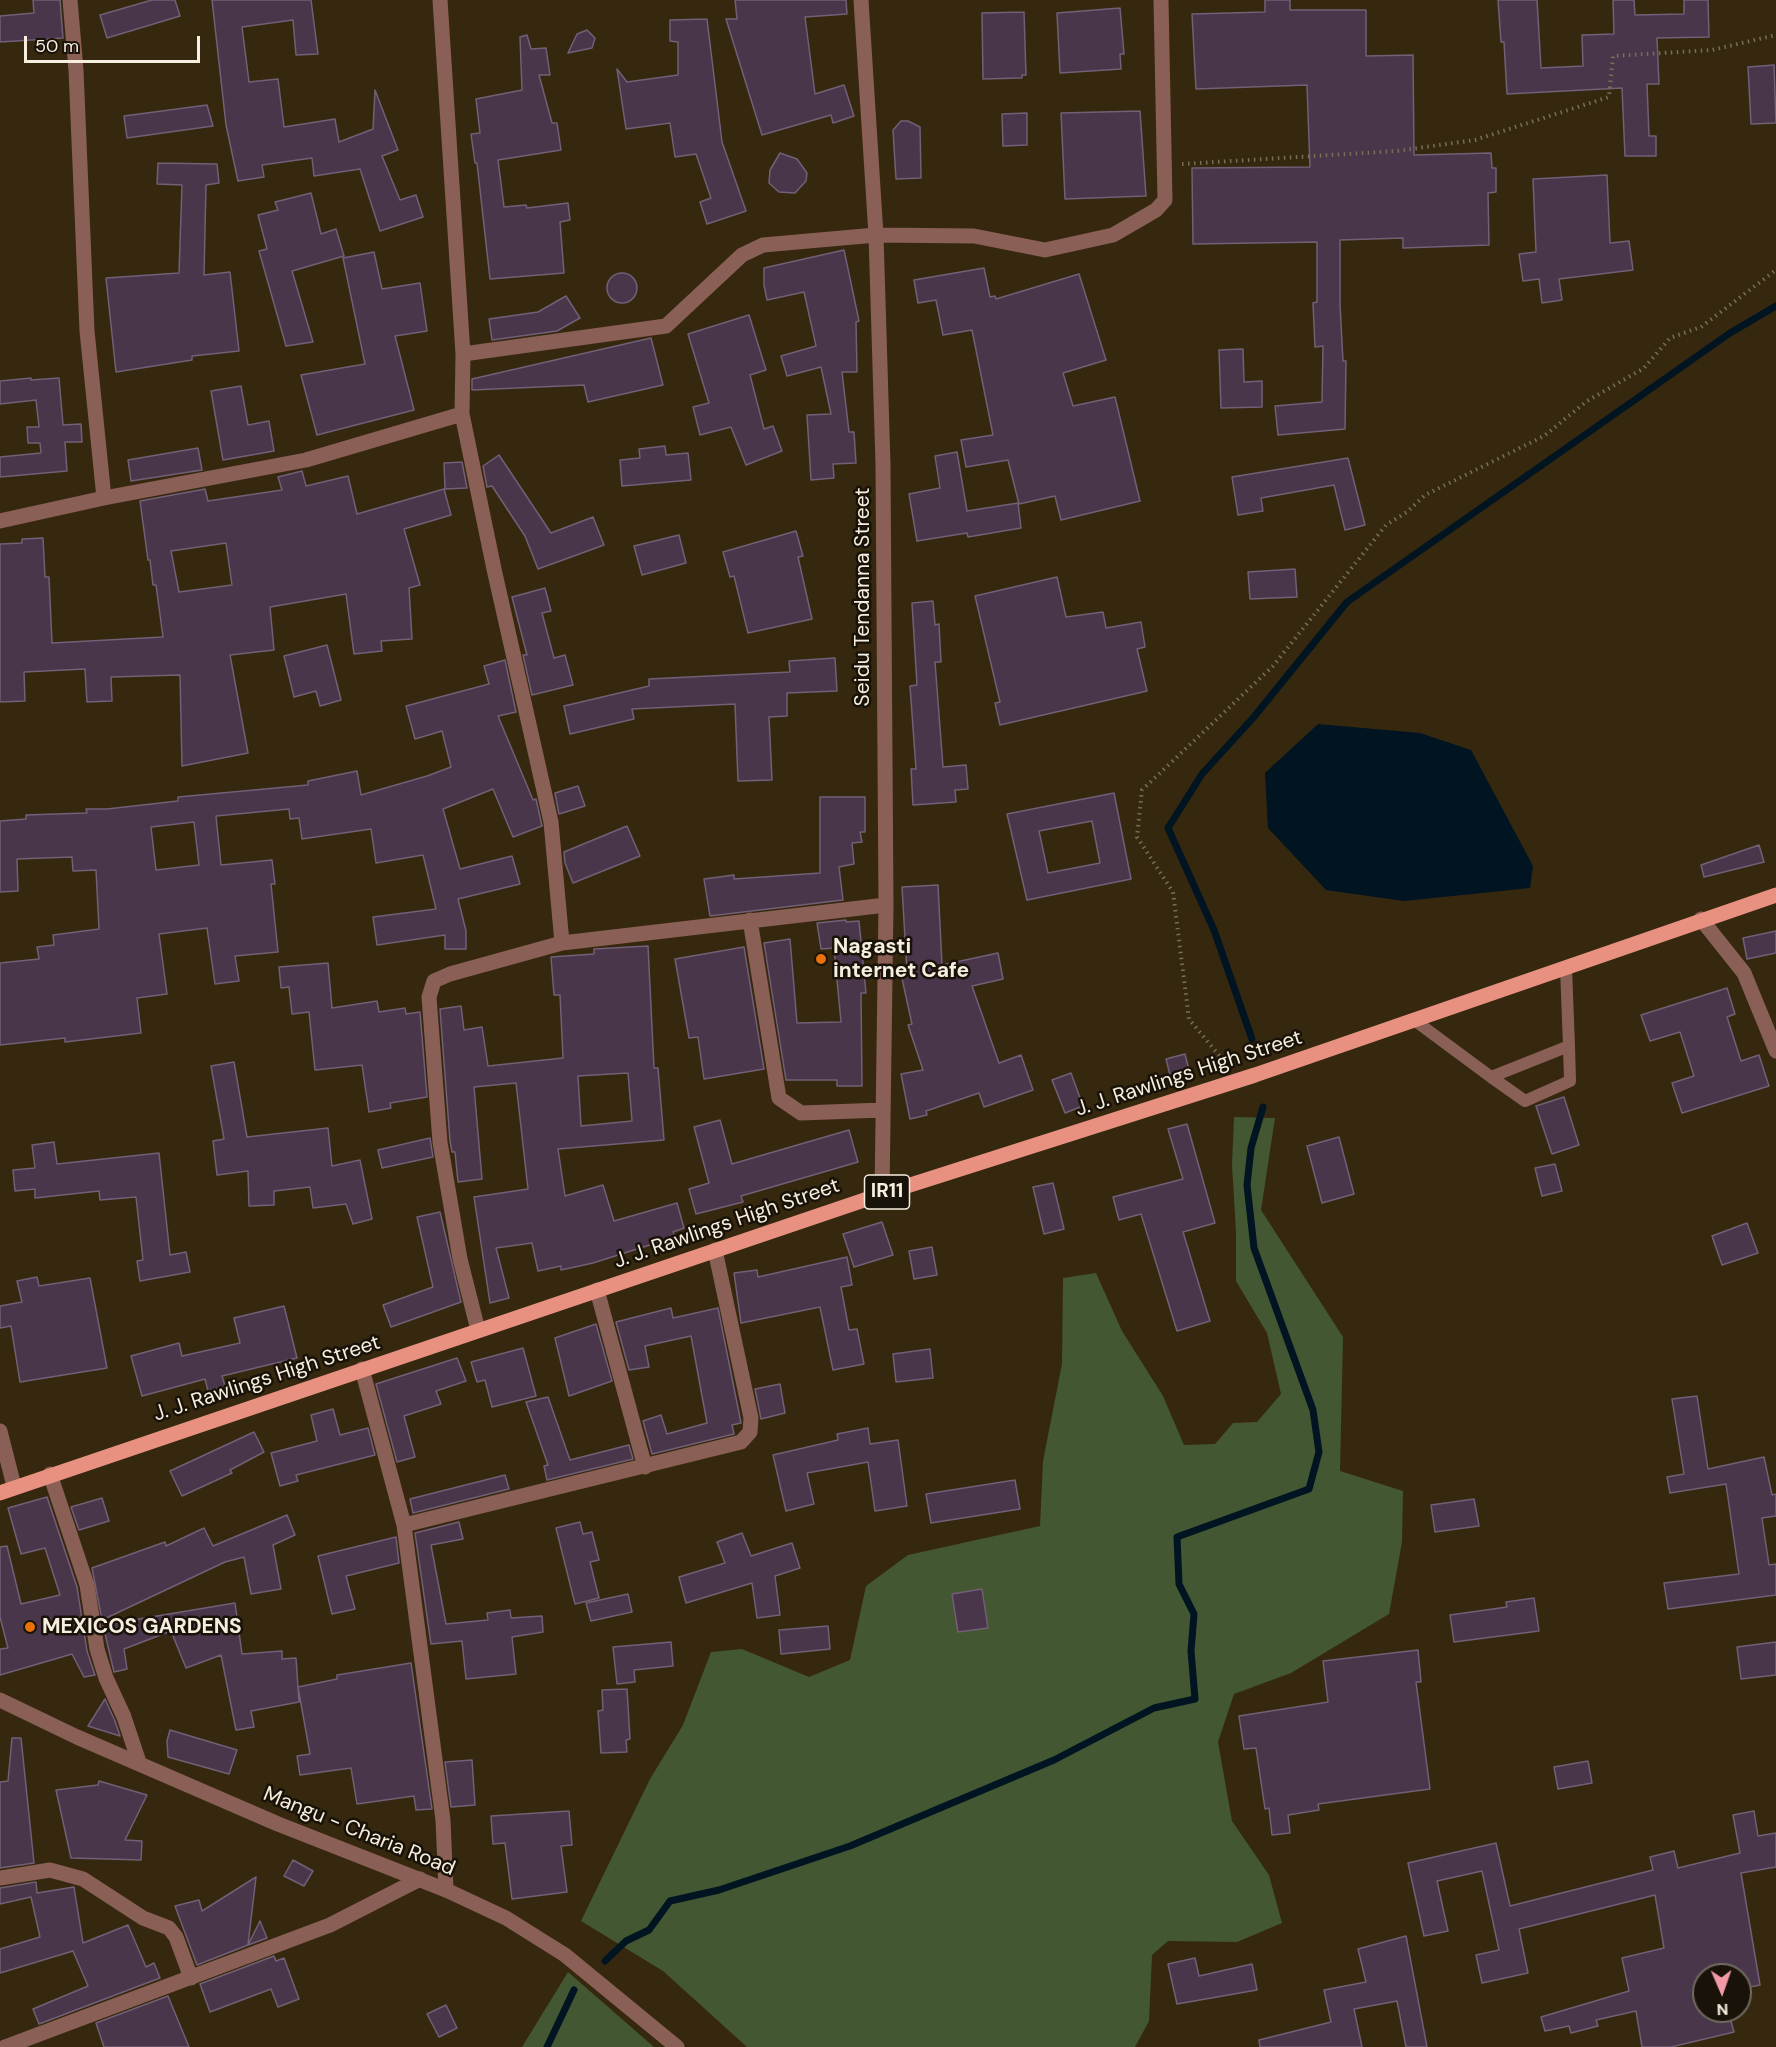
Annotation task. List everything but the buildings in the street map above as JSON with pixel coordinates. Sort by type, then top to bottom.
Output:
[{"type":"main road","name":"J. J. Rawlings High Street","points":[[7,1489],[882,1194],[1240,1080],[1776,895]]},
{"type":"street","points":[[70,0],[76,70],[87,331],[104,498]]},
{"type":"street","points":[[440,0],[463,354],[462,414],[551,822],[562,943]]},
{"type":"street","name":"Seidu Tendanna Street","points":[[861,0],[876,235],[883,464],[886,905],[882,1194]]},
{"type":"street","points":[[463,354],[666,326],[742,255],[763,245],[876,235],[974,236],[1045,250],[1113,235],[1156,210],[1165,200],[1161,0]]},
{"type":"street","points":[[0,521],[104,498],[306,460],[462,414]]},
{"type":"street","points":[[478,1330],[460,1259],[440,1142],[429,997],[434,981],[450,974],[562,943],[886,905]]},
{"type":"street","points":[[1701,919],[1744,973],[1776,1051]]},
{"type":"street","points":[[750,921],[779,1098],[801,1113],[883,1110]]},
{"type":"street","points":[[404,1525],[741,1442],[750,1432],[751,1418],[716,1251]]},
{"type":"street","points":[[597,1290],[645,1467]]},
{"type":"street","points":[[362,1369],[404,1525],[443,1820],[446,1890]]},
{"type":"street","points":[[0,1431],[7,1489]]},
{"type":"street","points":[[50,1474],[87,1585],[96,1649],[124,1717],[139,1762]]},
{"type":"street","name":"Mangu - Charia Road","points":[[0,1700],[77,1737],[278,1824],[420,1879],[506,1918],[565,1955],[676,2047]]},
{"type":"street","points":[[0,1878],[50,1870],[83,1879],[143,1918],[169,1928],[176,1937],[191,1978]]},
{"type":"street","points":[[5,2047],[330,1925],[420,1879]]},
{"type":"lane","points":[[1414,1020],[1525,1101],[1570,1081],[1566,968]]},
{"type":"lane","points":[[1491,1077],[1569,1046]]},
{"type":"path","points":[[1166,166],[1397,151],[1475,140],[1609,97],[1613,56],[1712,50],[1776,35]]},
{"type":"path","points":[[1240,1080],[1189,1019],[1173,892],[1137,837],[1142,790],[1273,666],[1386,525],[1407,512],[1425,495],[1544,436],[1587,401],[1644,368],[1670,338],[1701,327],[1776,270]]},
{"type":"green space","points":[[1234,1117],[1275,1118],[1261,1210],[1343,1337],[1340,1471],[1403,1491],[1402,1542],[1389,1614],[1291,1673],[1234,1694],[1218,1742],[1232,1821],[1269,1875],[1282,1923],[1237,1942],[1168,1941],[1152,1955],[1149,2021],[1135,2047],[747,2047],[663,1971],[581,1921],[650,1779],[683,1725],[711,1652],[742,1649],[809,1677],[850,1660],[866,1586],[908,1555],[1040,1526],[1043,1461],[1062,1364],[1063,1278],[1096,1273],[1122,1331],[1163,1396],[1184,1445],[1215,1444],[1233,1423],[1257,1422],[1281,1394],[1267,1333],[1236,1281],[1232,1165]]},
{"type":"green space","points":[[568,1972],[654,2047],[522,2047]]},
{"type":"water","points":[[1318,724],[1420,733],[1471,750],[1533,866],[1530,888],[1404,901],[1326,890],[1268,828],[1265,773]]},
{"type":"waterway","points":[[1252,1039],[1214,930],[1168,828],[1202,774],[1253,718],[1347,602],[1730,333],[1776,306]]},
{"type":"waterway","points":[[605,1961],[626,1941],[649,1930],[670,1901],[719,1890],[850,1846],[1054,1760],[1154,1708],[1195,1699],[1191,1651],[1194,1614],[1179,1584],[1177,1537],[1309,1489],[1319,1452],[1313,1410],[1254,1248],[1247,1185],[1251,1148],[1263,1107]]},
{"type":"waterway","points":[[547,2047],[574,1990]]},
{"type":"place","name":"Nagasti internet Cafe","points":[[821,959]]},
{"type":"place","name":"MEXICOS GARDENS","points":[[30,1627]]}]
